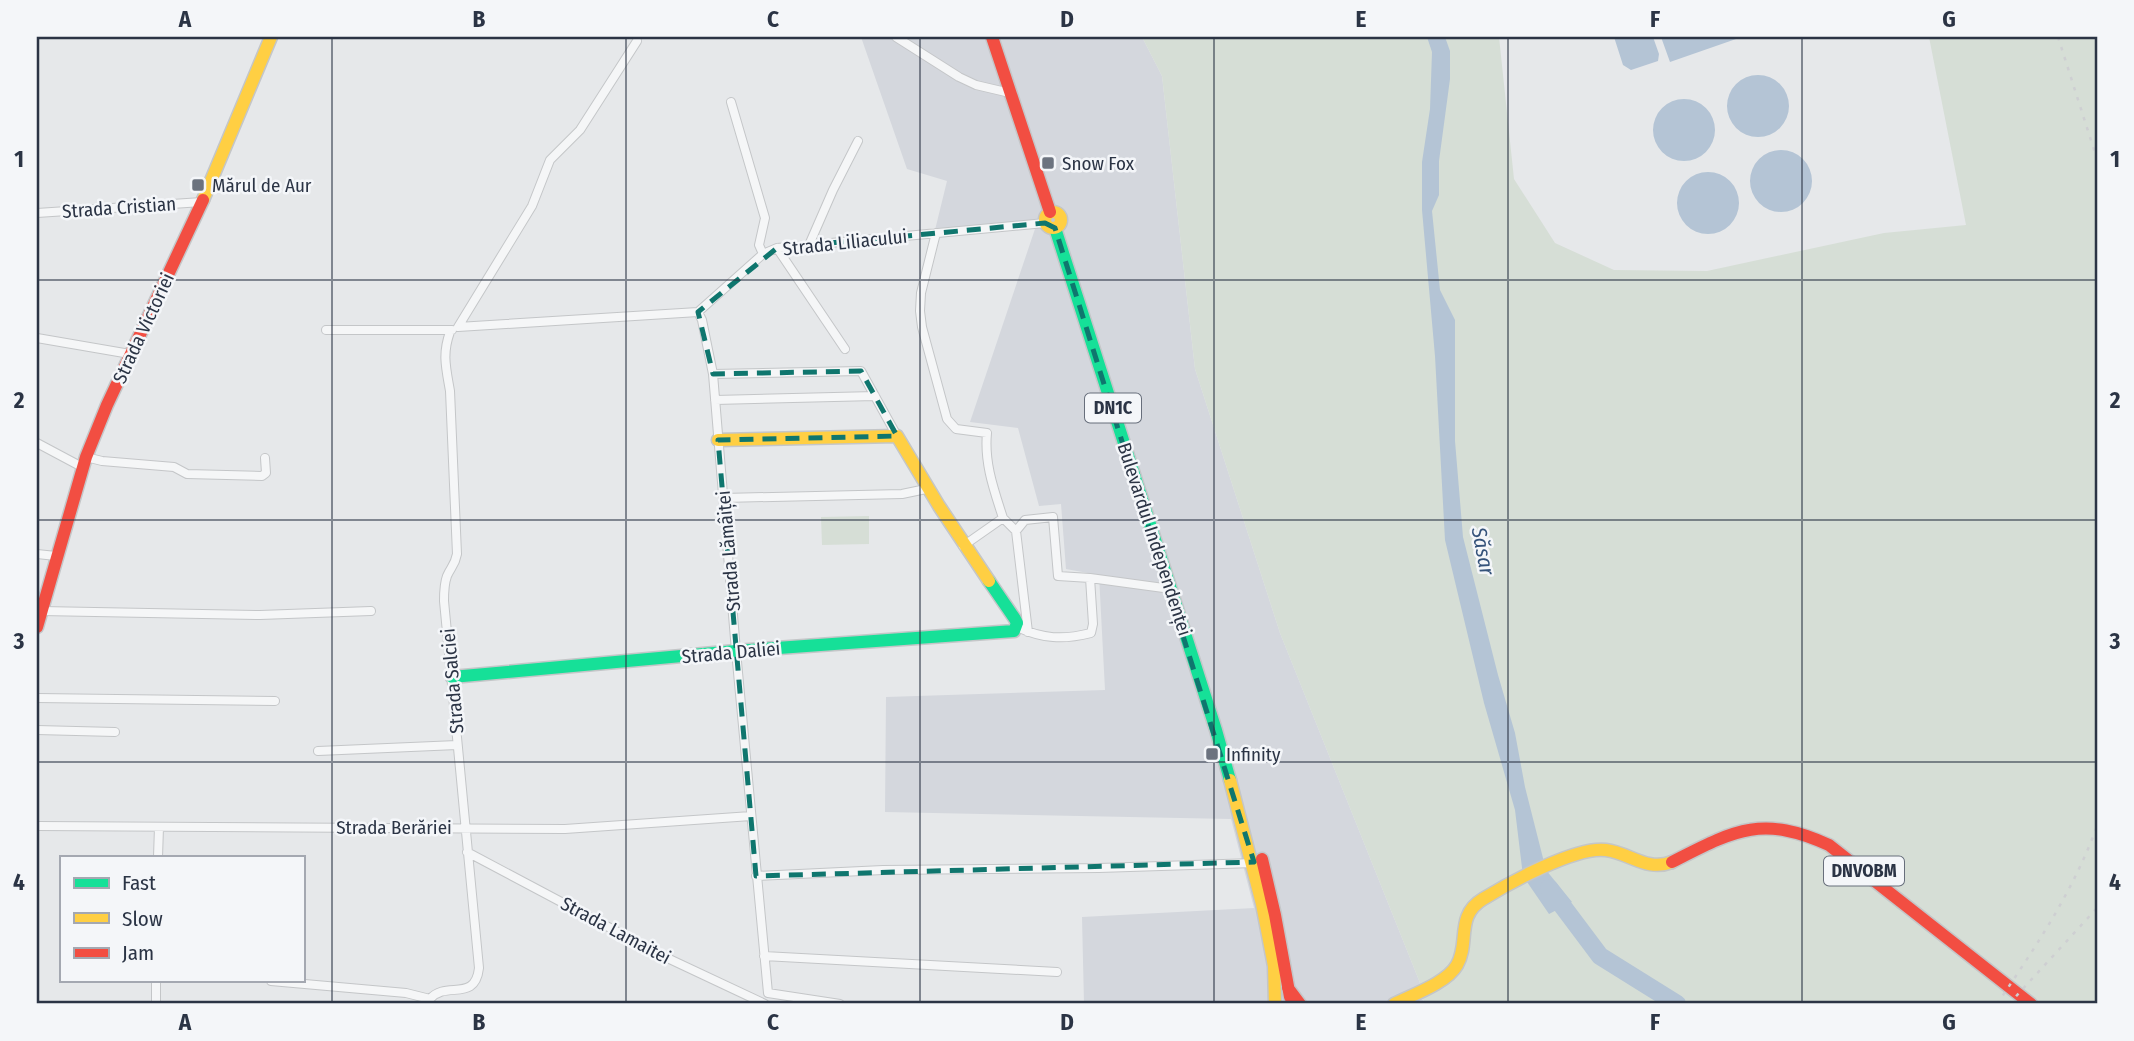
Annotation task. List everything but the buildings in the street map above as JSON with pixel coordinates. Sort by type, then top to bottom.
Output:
[{"type":"main road","name":"Strada Victoriei","points":[[38,618],[84,462],[130,354],[202,202],[271,37]]},
{"type":"main road","name":"Bulevardul Independenței","points":[[992,37],[1216,730],[1254,862],[1272,951],[1275,1004]]},
{"type":"main road","points":[[718,440],[897,436],[926,489],[1015,619],[1018,631]]},
{"type":"main road","name":"Strada Daliei","points":[[452,677],[736,651],[1018,631]]},
{"type":"main road","name":"Bulevardul Independenței","points":[[1216,730],[1236,779],[1263,862],[1292,1004]]},
{"type":"main road","name":"DNVOBM","points":[[1394,1004],[1442,979],[1456,967],[1462,950],[1466,921],[1473,906],[1560,861],[1591,850],[1609,850],[1630,859],[1663,865],[1719,837],[1741,830],[1770,827],[1801,832],[1829,845],[2031,1004]]},
{"type":"main road","points":[[1288,988],[1300,1004]]},
{"type":"street","points":[[896,37],[959,77],[976,85],[1010,93]]},
{"type":"street","points":[[454,329],[532,206],[550,160],[580,130],[637,41]]},
{"type":"street","points":[[731,102],[765,218],[759,245],[763,254]]},
{"type":"street","points":[[809,245],[858,141]]},
{"type":"street","name":"Strada Cristian","points":[[37,213],[202,202]]},
{"type":"street","name":"Strada Liliacului","points":[[698,312],[763,254],[777,248],[1050,221]]},
{"type":"street","points":[[936,233],[920,293],[922,327],[947,419],[956,429],[986,433],[988,466],[1003,518],[1016,531]]},
{"type":"street","points":[[777,248],[845,349]]},
{"type":"street","points":[[326,330],[454,329],[698,312]]},
{"type":"street","name":"Strada Lămâiței","points":[[698,312],[713,374],[768,993],[840,1004]]},
{"type":"street","name":"Strada Salciei","points":[[430,1002],[436,992],[471,986],[478,978],[479,968],[444,601],[447,575],[454,566],[457,554],[450,391],[444,367],[444,353],[454,329]]},
{"type":"street","points":[[37,338],[130,354]]},
{"type":"street","points":[[713,374],[861,371],[897,436]]},
{"type":"street","points":[[715,400],[875,396]]},
{"type":"street","points":[[37,443],[84,462],[174,467],[187,474],[262,476],[266,472],[265,458]]},
{"type":"street","points":[[723,498],[902,494],[926,489]]},
{"type":"street","points":[[1090,578],[1093,624],[1091,633],[1073,637],[1037,636],[1018,631],[1016,531],[1025,520],[1053,517],[1058,576],[1090,578],[1171,589]]},
{"type":"street","points":[[963,546],[1003,518]]},
{"type":"street","points":[[37,554],[56,556]]},
{"type":"street","points":[[38,618],[371,611]]},
{"type":"street","points":[[37,698],[275,701]]},
{"type":"street","points":[[37,730],[116,732]]},
{"type":"street","points":[[318,751],[457,745]]},
{"type":"street","name":"Strada Berăriei","points":[[37,826],[565,829],[751,816]]},
{"type":"street","points":[[158,856],[159,827]]},
{"type":"street","name":"Strada Lamaitei","points":[[467,852],[663,956],[765,1004]]},
{"type":"street","points":[[756,876],[883,870],[1099,868],[1254,862]]},
{"type":"street","points":[[764,956],[1057,972]]},
{"type":"street","points":[[156,982],[156,1004]]},
{"type":"street","points":[[282,982],[407,993],[430,1002]]},
{"type":"highlighted area","points":[[1045,223],[1055,228],[1254,862],[756,876],[718,440],[897,436],[861,371],[713,374],[698,312],[777,248]]},
{"type":"shaded area","points":[[861,37],[1142,37],[1162,76],[1195,369],[1280,633],[1420,983],[1417,992],[1426,1004],[1084,1004],[1082,917],[1254,908],[1231,819],[885,812],[886,697],[1105,690],[1099,575],[1066,569],[1061,504],[1039,506],[1018,428],[970,422],[1038,220],[935,230],[947,181],[907,169]]},
{"type":"shaded area","points":[[1142,37],[1499,37],[1514,179],[1555,243],[1614,270],[1707,271],[1884,233],[1966,225],[1929,37],[2097,37],[2097,1004],[1426,1004],[1417,991],[1420,983],[1280,633],[1195,369],[1162,76]]},
{"type":"shaded area","points":[[869,516],[869,544],[822,545],[821,517]]},
{"type":"water","points":[[1427,37],[1445,37],[1450,51],[1450,79],[1439,161],[1439,195],[1432,211],[1440,290],[1455,320],[1455,441],[1463,537],[1515,733],[1525,787],[1546,870],[1572,902],[1549,914],[1523,876],[1515,810],[1484,703],[1445,540],[1435,356],[1422,210],[1422,162],[1430,109],[1432,52]]},
{"type":"water","points":[[1614,37],[1653,37],[1659,54],[1658,61],[1631,70],[1623,65]]},
{"type":"water","points":[[1661,37],[1735,37],[1736,39],[1670,62]]},
{"type":"water","points":[[1758,75],[1770,77],[1780,84],[1787,94],[1787,118],[1780,128],[1770,135],[1758,137],[1746,135],[1736,128],[1729,118],[1727,106],[1729,94],[1736,84],[1746,77]]},
{"type":"water","points":[[1684,99],[1696,101],[1706,108],[1713,118],[1713,142],[1706,152],[1696,159],[1684,161],[1672,159],[1662,152],[1655,142],[1653,130],[1655,118],[1662,108],[1672,101]]},
{"type":"water","points":[[1781,150],[1793,152],[1803,159],[1810,169],[1810,193],[1803,203],[1793,210],[1781,212],[1769,210],[1759,203],[1752,193],[1750,181],[1752,169],[1759,159],[1769,152]]},
{"type":"water","points":[[1708,172],[1720,174],[1730,181],[1737,191],[1737,215],[1730,225],[1720,232],[1708,234],[1696,232],[1686,225],[1679,215],[1677,203],[1679,191],[1686,181],[1696,174]]},
{"type":"waterway","name":"Săsar","points":[[1549,888],[1600,956],[1677,1004]]},
{"type":"railway","points":[[2058,37],[2097,159]]},
{"type":"railway","points":[[1997,1004],[2065,896],[2097,826]]},
{"type":"railway","points":[[2009,1004],[2097,908]]},
{"type":"traffic: fast","points":[[1055,228],[1230,780]]},
{"type":"traffic: fast","points":[[452,677],[736,651],[1014,631],[1017,623],[989,581]]},
{"type":"traffic: slow","points":[[203,200],[271,37]]},
{"type":"traffic: slow","points":[[1050,212],[1056,212],[1061,220],[1059,226],[1050,228],[1045,223],[1045,217],[1050,212]]},
{"type":"traffic: slow","points":[[718,440],[897,436],[989,581]]},
{"type":"traffic: slow","points":[[1230,780],[1262,904],[1274,966],[1275,1004]]},
{"type":"traffic: slow","points":[[1394,1004],[1428,988],[1452,971],[1461,956],[1466,921],[1474,906],[1525,875],[1593,850],[1615,852],[1655,865],[1672,862]]},
{"type":"traffic: jam","points":[[992,37],[1050,212]]},
{"type":"traffic: jam","points":[[37,627],[86,457],[107,405],[203,200]]},
{"type":"traffic: jam","points":[[1672,862],[1713,842],[1748,830],[1784,830],[1829,845],[2031,1004]]},
{"type":"traffic: jam","points":[[1262,859],[1290,997]]},
{"type":"traffic: jam","points":[[1288,988],[1300,1004]]},
{"type":"place","name":"Snow Fox","points":[[1048,163]]},
{"type":"place","name":"Mărul de Aur","points":[[198,185]]},
{"type":"place","name":"Infinity","points":[[1212,754]]}]
